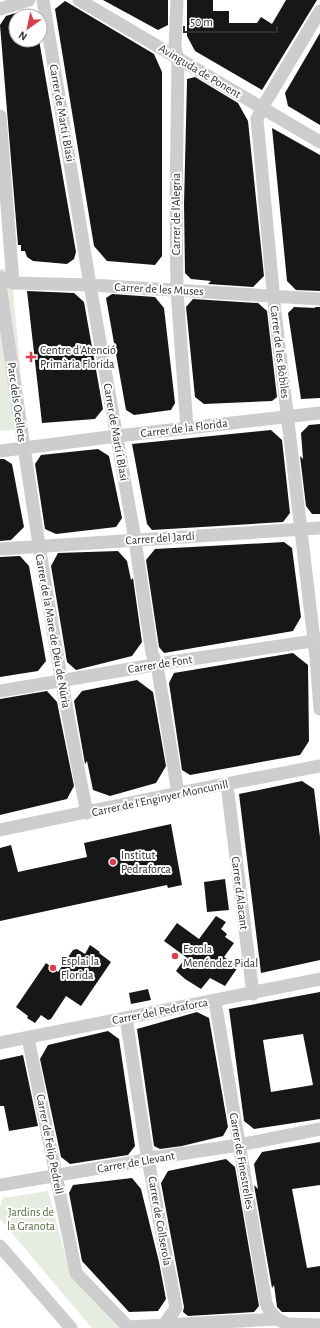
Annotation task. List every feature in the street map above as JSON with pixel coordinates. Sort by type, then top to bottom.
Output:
[{"type":"street","points":[[0,9],[29,0]]},
{"type":"street","name":"Carrer de Martí i Blasi","points":[[43,0],[90,285],[135,539],[152,653],[156,664],[178,793]]},
{"type":"street","name":"Avinguda de Ponent","points":[[80,0],[320,142]]},
{"type":"street","name":"Carrer de l'Alegria","points":[[177,0],[175,48],[178,59],[176,204],[177,291],[187,428]]},
{"type":"street","name":"Carrer de les Bòbiles","points":[[320,11],[262,108],[258,116],[257,123],[273,296],[300,529],[317,640],[320,709]]},
{"type":"street","points":[[0,116],[13,284]]},
{"type":"street","name":"Carrer de les Muses","points":[[0,277],[13,284],[90,285],[320,300]]},
{"type":"street","name":"Parc dels Ocellets","points":[[0,285],[24,448]]},
{"type":"street","name":"Carrer de la Florida","points":[[0,451],[320,413]]},
{"type":"street","name":"Carrer de la Mare de Déu de Núria","points":[[24,448],[38,547],[61,680],[87,813]]},
{"type":"street","name":"Carrer del Jardí","points":[[0,549],[320,528]]},
{"type":"street","name":"Carrer de Font","points":[[0,691],[156,664],[317,640]]},
{"type":"street","name":"Carrer de l'Enginyer Moncunill","points":[[0,830],[178,793],[320,766]]},
{"type":"street","name":"Carrer d'Alacant","points":[[228,793],[253,994]]},
{"type":"street","name":"Carrer del Pedraforca","points":[[0,1043],[253,994],[320,979]]},
{"type":"street","name":"Carrer de Finestrelles","points":[[215,1001],[266,1303],[269,1310],[277,1319]]},
{"type":"street","name":"Carrer de Collserola","points":[[126,1018],[148,1157],[176,1308],[164,1325]]},
{"type":"street","name":"Carrer de Felip Pedrell","points":[[28,1038],[76,1273],[128,1327],[164,1325]]},
{"type":"street","name":"Carrer de Llevant","points":[[1,1186],[140,1161],[148,1157],[159,1157],[239,1145],[320,1129]]},
{"type":"street","points":[[0,1246],[71,1328]]},
{"type":"street","points":[[164,1325],[277,1319],[287,1324],[320,1325]]},
{"type":"green space","points":[[0,269],[11,269],[26,429],[0,431]]},
{"type":"green space","name":"Jardins de la Granota","points":[[48,1191],[70,1273],[121,1328],[92,1328],[0,1219],[0,1207],[3,1198]]},
{"type":"building","points":[[103,0],[168,0],[168,25],[158,30]]},
{"type":"building","points":[[187,0],[213,0],[213,11],[229,11],[229,23],[257,23],[261,17],[272,24],[286,0],[317,0],[262,90],[195,51],[187,36]]},
{"type":"building","points":[[65,1],[154,54],[162,72],[162,256],[155,265],[107,261],[94,246],[55,9]]},
{"type":"building","points":[[8,15],[8,48],[40,48],[76,252],[74,259],[67,264],[33,261],[27,257],[25,251],[21,251],[21,245],[18,245],[0,25]]},
{"type":"building","points":[[320,33],[320,125],[288,106],[285,93]]},
{"type":"building","points":[[195,77],[238,103],[248,121],[264,276],[253,287],[208,284],[211,281],[191,279],[185,273],[184,204],[187,79]]},
{"type":"building","points":[[272,128],[320,155],[320,291],[296,290],[287,281]]},
{"type":"building","points":[[27,291],[74,293],[84,302],[103,409],[95,419],[42,423]]},
{"type":"building","points":[[112,294],[155,297],[164,308],[175,403],[171,410],[134,415],[126,410],[106,298]]},
{"type":"building","points":[[193,299],[258,303],[267,311],[277,397],[272,401],[204,404],[195,397],[186,307]]},
{"type":"building","points":[[294,307],[320,307],[320,398],[301,399],[288,313]]},
{"type":"building","points":[[320,424],[320,514],[312,514],[306,506],[300,456],[303,459],[301,433],[309,425]]},
{"type":"building","points":[[271,430],[282,440],[290,513],[283,522],[152,530],[147,524],[132,444]]},
{"type":"building","points":[[98,449],[109,456],[122,518],[116,527],[56,534],[45,529],[35,464],[41,455]]},
{"type":"building","points":[[0,459],[4,459],[12,464],[24,527],[11,540],[0,541]]},
{"type":"building","points":[[284,542],[292,548],[301,617],[293,631],[164,653],[159,647],[146,560],[155,549]]},
{"type":"building","points":[[118,551],[127,561],[131,580],[133,578],[142,642],[132,656],[76,670],[67,662],[51,566],[58,553]]},
{"type":"building","points":[[20,556],[29,566],[46,661],[38,671],[0,677],[0,557]]},
{"type":"building","points":[[293,653],[308,665],[309,741],[300,755],[190,775],[182,770],[169,683],[174,673]]},
{"type":"building","points":[[137,680],[153,692],[166,766],[156,783],[110,796],[93,790],[87,761],[85,764],[74,701],[82,691]]},
{"type":"building","points":[[47,691],[57,702],[74,786],[67,799],[0,815],[0,699]]},
{"type":"building","points":[[302,781],[314,789],[320,837],[320,960],[261,973],[239,794]]},
{"type":"building","points":[[171,824],[182,885],[168,888],[167,885],[0,921],[0,848],[11,845],[18,872],[87,857],[84,843]]},
{"type":"building","points":[[225,879],[229,910],[207,912],[204,882]]},
{"type":"building","points":[[216,916],[226,922],[221,929],[227,934],[225,937],[234,943],[224,957],[238,967],[225,986],[210,978],[201,989],[185,979],[176,971],[186,957],[164,941],[177,923],[199,939]]},
{"type":"building","points":[[90,945],[111,962],[81,1006],[66,996],[51,1019],[48,1020],[41,1015],[35,1023],[27,1018],[28,1016],[16,1007],[46,963],[58,972],[73,950],[77,949],[85,954]]},
{"type":"building","points":[[148,989],[151,1000],[131,1004],[129,993]]},
{"type":"building","points":[[320,992],[320,1119],[254,1129],[244,1121],[229,1009]],"holes":[[[303,1034],[313,1085],[271,1092],[263,1040]]]},
{"type":"building","points":[[197,1012],[209,1018],[228,1127],[223,1136],[182,1146],[160,1149],[154,1146],[137,1029]]},
{"type":"building","points":[[108,1031],[119,1039],[135,1146],[128,1155],[70,1164],[61,1157],[40,1059],[48,1045]]},
{"type":"building","points":[[23,1055],[38,1126],[9,1131],[4,1106],[0,1106],[0,1060]]},
{"type":"building","points":[[320,1142],[320,1185],[292,1189],[307,1268],[320,1266],[320,1312],[282,1312],[277,1307],[274,1285],[272,1288],[254,1185],[258,1189],[254,1164],[262,1152]]},
{"type":"building","points":[[226,1159],[235,1167],[259,1306],[254,1312],[188,1316],[183,1312],[184,1307],[161,1183],[168,1171]]},
{"type":"building","points":[[132,1178],[141,1189],[159,1262],[166,1299],[158,1311],[129,1312],[82,1261],[69,1193],[73,1185]]},
{"type":"place","name":"Centre d'Atenció Primària Florida","points":[[31,357]]},
{"type":"place","name":"Institut Pedraforca","points":[[113,862]]},
{"type":"place","name":"Escola Menéndez Pidal","points":[[175,956]]},
{"type":"place","name":"Esplai la Florida","points":[[53,968]]}]
